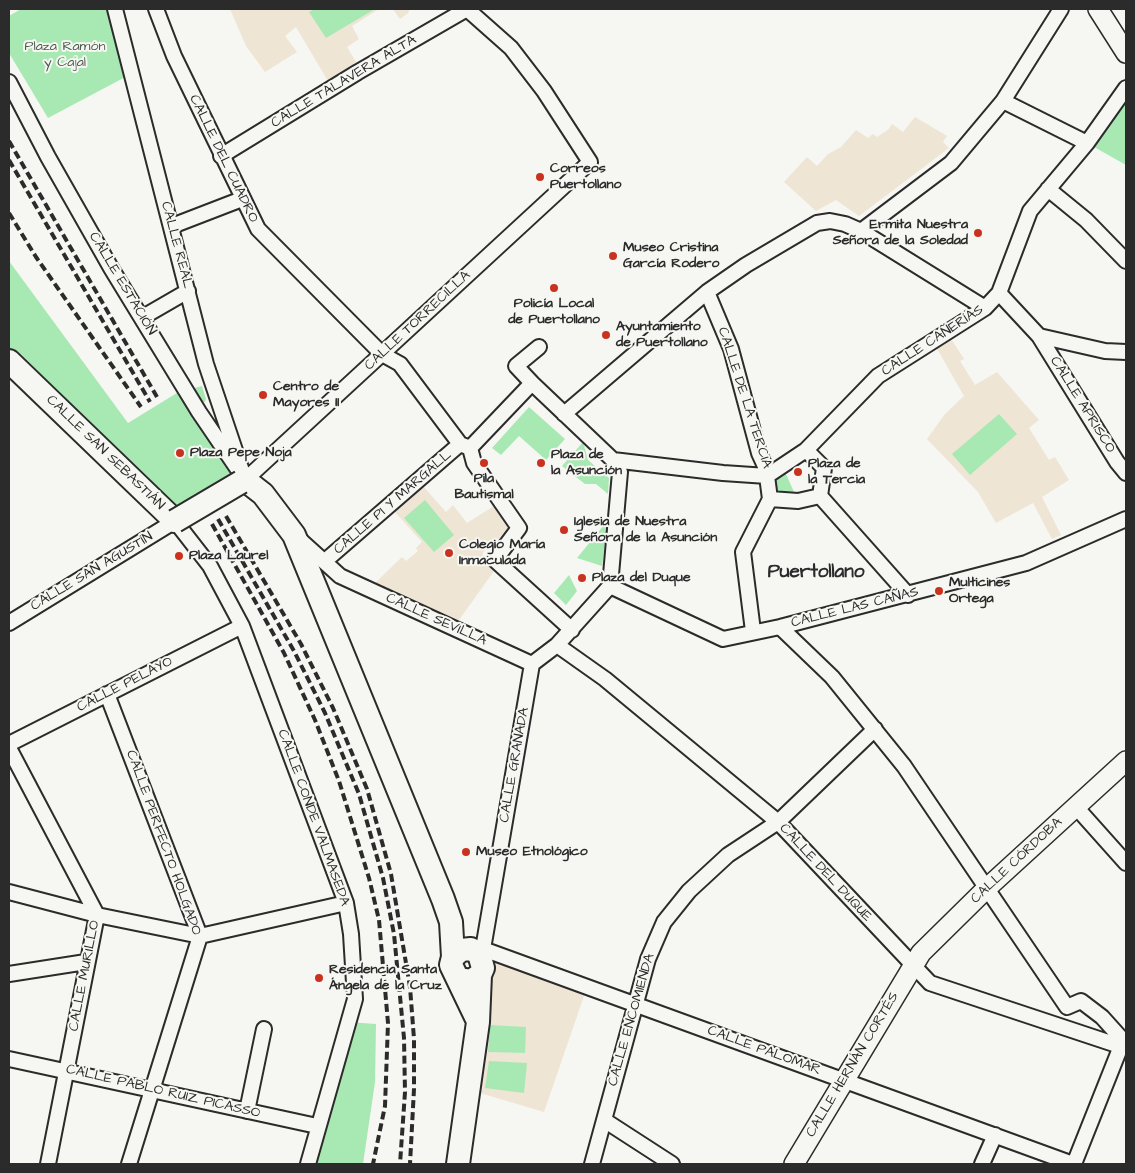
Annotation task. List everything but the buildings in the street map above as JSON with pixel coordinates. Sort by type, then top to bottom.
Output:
[{"type":"highway","name":"CALLE SAN SEBASTIÁN","points":[[9,351],[35,384]]},
{"type":"highway","name":"CALLE SAN SEBASTIÁN","points":[[9,360],[175,521]]},
{"type":"highway","points":[[175,521],[243,481],[263,494],[294,535],[451,922],[471,961],[478,1022],[458,1164]]},
{"type":"main road","points":[[1098,9],[1126,53]]},
{"type":"main road","name":"CALLE CÓRDOBA","points":[[912,966],[921,953],[987,888],[1126,761]]},
{"type":"main road","name":"CALLE HERNÁN CORTÉS","points":[[794,1164],[912,966]]},
{"type":"street","name":"CALLE REAL","points":[[115,9],[206,364],[243,481]]},
{"type":"street","name":"CALLE DEL CUADRO","points":[[156,9],[174,56],[258,229],[382,354],[400,364],[465,446]]},
{"type":"street","name":"CALLE TALAVERA ALTA","points":[[221,156],[358,72],[467,9]]},
{"type":"street","name":"CALLE TORRECILLA","points":[[243,481],[590,162],[544,91],[511,48],[467,9]]},
{"type":"street","points":[[861,231],[951,163],[1003,101],[1061,9]]},
{"type":"street","name":"CALLE ESTACIÓN","points":[[9,82],[86,225],[243,481]]},
{"type":"street","name":"CALLE CAÑERÍAS","points":[[806,450],[878,376],[985,308],[998,293],[1030,211],[1087,142],[1126,88]]},
{"type":"street","points":[[1003,101],[1087,142]]},
{"type":"street","points":[[1048,189],[1086,220],[1126,261]]},
{"type":"street","points":[[172,226],[242,199]]},
{"type":"street","points":[[564,414],[707,292],[746,265],[817,223],[830,221],[845,224],[861,231],[985,308]]},
{"type":"street","points":[[143,317],[188,291]]},
{"type":"street","name":"CALLE DE LA TERCIA","points":[[707,292],[732,349],[759,453],[768,476]]},
{"type":"street","name":"CALLE APRISCO","points":[[998,293],[1039,336],[1117,462],[1126,473]]},
{"type":"street","points":[[1039,336],[1106,350],[1126,352]]},
{"type":"street","points":[[526,661],[557,644],[572,630],[610,586],[620,472],[613,460],[516,366],[539,348]]},
{"type":"street","points":[[532,383],[465,446],[474,463],[519,528],[495,560],[572,630]]},
{"type":"street","points":[[199,412],[210,409],[219,401]]},
{"type":"street","name":"CALLE PI Y MARGALL","points":[[325,562],[465,446]]},
{"type":"street","points":[[613,460],[723,474],[768,476],[806,450],[824,468],[820,496],[908,595]]},
{"type":"street","points":[[753,631],[743,552],[770,499],[768,476]]},
{"type":"street","points":[[770,499],[798,501],[820,496]]},
{"type":"street","name":"CALLE LAS CAÑAS","points":[[610,586],[723,639],[753,631],[780,627],[908,595],[1026,563],[1126,518]]},
{"type":"street","name":"CALLE SAN AGUSTÍN","points":[[9,623],[175,521]]},
{"type":"street","name":"CALLE CONDE VALMASEDA","points":[[175,521],[210,566],[242,626],[346,903],[351,934],[355,999],[317,1126],[308,1164]]},
{"type":"street","points":[[294,535],[325,562]]},
{"type":"street","name":"CALLE SEVILLA","points":[[325,562],[340,576],[526,661]]},
{"type":"street","points":[[317,592],[327,577],[340,576]]},
{"type":"street","name":"CALLE PELAYO","points":[[9,744],[242,626]]},
{"type":"street","points":[[780,627],[832,677],[904,766],[1067,1007]]},
{"type":"street","name":"CALLE DEL DUQUE","points":[[557,644],[605,679],[778,822],[930,984],[1125,1045]]},
{"type":"street","name":"CALLE GRANADA","points":[[471,961],[526,661]]},
{"type":"street","name":"CALLE PERFECTO HOLGADO","points":[[107,694],[200,936],[129,1164]]},
{"type":"street","name":"CALLE ENCOMIENDA","points":[[592,1164],[648,959],[664,922],[689,891],[728,855],[778,822],[875,728]]},
{"type":"street","name":"CALLE MURILLO","points":[[9,748],[97,915],[86,962],[48,1164]]},
{"type":"street","points":[[1076,807],[1126,863]]},
{"type":"street","points":[[9,892],[97,915],[200,936],[346,903]]},
{"type":"street","name":"CALLE PALOMAR","points":[[471,961],[635,1003],[1073,1164]]},
{"type":"street","points":[[9,974],[86,962]]},
{"type":"street","points":[[1053,1022],[1067,1007],[1081,1001],[1102,1017],[1125,1045],[1073,1164]]},
{"type":"street","points":[[247,1111],[264,1029]]},
{"type":"street","name":"CALLE PABLO RUIZ PICASSO","points":[[9,1059],[67,1070],[317,1126]]},
{"type":"street","points":[[604,1120],[672,1164]]},
{"type":"street","points":[[982,1164],[994,1136]]},
{"type":"shaded area","points":[[230,9],[379,9],[352,26],[359,39],[347,47],[356,62],[328,81],[296,27],[285,36],[297,52],[265,72],[246,46]]},
{"type":"shaded area","points":[[393,9],[410,9],[400,19]]},
{"type":"shaded area","points":[[915,117],[947,136],[943,142],[949,148],[859,216],[836,200],[816,211],[784,182],[807,157],[817,166],[828,154],[841,147],[856,130],[868,138],[873,134],[877,137],[889,129],[892,124],[903,132]]},
{"type":"shaded area","points":[[950,337],[964,359],[960,361],[975,385],[997,372],[1039,420],[1029,428],[1049,460],[1055,457],[1069,480],[1042,497],[1061,535],[1052,539],[1033,503],[996,523],[978,492],[927,439],[945,414],[964,396],[936,347]]},
{"type":"shaded area","name":"Colegio María Inmaculada","points":[[423,486],[446,512],[453,505],[467,523],[494,506],[509,529],[483,552],[482,562],[494,571],[459,620],[374,584],[402,557],[406,561],[418,551],[416,548],[422,542],[394,511]]},
{"type":"shaded area","points":[[492,960],[559,986],[585,993],[544,1112],[480,1093]]},
{"type":"green space","name":"Plaza Ramón y Cajal","points":[[21,9],[115,9],[131,74],[48,118],[9,53],[9,16]]},
{"type":"green space","points":[[315,9],[375,9],[326,38],[309,12]]},
{"type":"green space","points":[[1126,77],[1126,165],[1087,143],[1089,133]]},
{"type":"green space","points":[[9,261],[128,423],[185,388],[245,480],[175,521],[9,351]]},
{"type":"green space","points":[[202,386],[206,399],[205,402],[201,402],[191,389]]},
{"type":"green space","points":[[529,407],[565,439],[546,460],[519,436],[501,455],[492,448]]},
{"type":"green space","points":[[999,414],[1017,434],[970,475],[952,454]]},
{"type":"green space","points":[[583,442],[588,460],[609,478],[608,494],[596,484],[585,484],[562,466]]},
{"type":"green space","points":[[782,465],[798,501],[767,489]]},
{"type":"green space","points":[[425,500],[454,535],[434,552],[404,518]]},
{"type":"green space","points":[[608,520],[602,566],[577,558]]},
{"type":"green space","points":[[569,575],[577,591],[566,605],[554,593]]},
{"type":"green space","points":[[348,1022],[376,1024],[375,1082],[363,1164],[308,1164]]},
{"type":"green space","points":[[490,1025],[526,1027],[525,1053],[488,1052]]},
{"type":"green space","points":[[489,1061],[527,1063],[524,1093],[485,1088]]},
{"type":"railway","points":[[9,141],[157,397]]},
{"type":"railway","points":[[9,160],[150,402]]},
{"type":"railway","points":[[9,213],[36,257],[141,407]]},
{"type":"railway","points":[[226,516],[301,644],[333,708],[367,789],[391,874],[410,987],[414,1039],[414,1089],[410,1164]]},
{"type":"railway","points":[[218,519],[294,651],[325,713],[359,794],[383,878],[394,934],[404,1038],[405,1092],[400,1164]]},
{"type":"railway","points":[[212,524],[284,653],[315,720],[339,781],[369,878],[379,920],[388,1023],[385,1106],[373,1164]]},
{"type":"place","name":"Correos Puertollano","points":[[540,177]]},
{"type":"place","name":"Ermita Nuestra Señora de la Soledad","points":[[978,233]]},
{"type":"place","name":"Museo Cristina García Rodero","points":[[613,256]]},
{"type":"place","name":"Policía Local de Puertollano","points":[[554,288]]},
{"type":"place","name":"Ayuntamiento de Puertollano","points":[[606,335]]},
{"type":"place","name":"Centro de Mayores II","points":[[263,395]]},
{"type":"place","name":"Plaza Pepe Noja","points":[[180,453]]},
{"type":"place","name":"Pila Bautismal","points":[[484,463]]},
{"type":"place","name":"Plaza de la Asunción","points":[[541,463]]},
{"type":"place","name":"Plaza de la Tercia","points":[[798,472]]},
{"type":"place","name":"Iglesia de Nuestra Señora de la Asunción","points":[[564,530]]},
{"type":"place","name":"Colegio María Inmaculada","points":[[449,553]]},
{"type":"place","name":"Plaza Laurel","points":[[179,556]]},
{"type":"place","name":"Plaza del Duque","points":[[582,578]]},
{"type":"place","name":"Multicines Ortega","points":[[939,591]]},
{"type":"place","name":"Museo Etnológico","points":[[466,852]]},
{"type":"place","name":"Residencia Santa Ángela de la Cruz","points":[[319,978]]},
{"type":"district","name":"Puertollano","points":[[816,573]]}]
